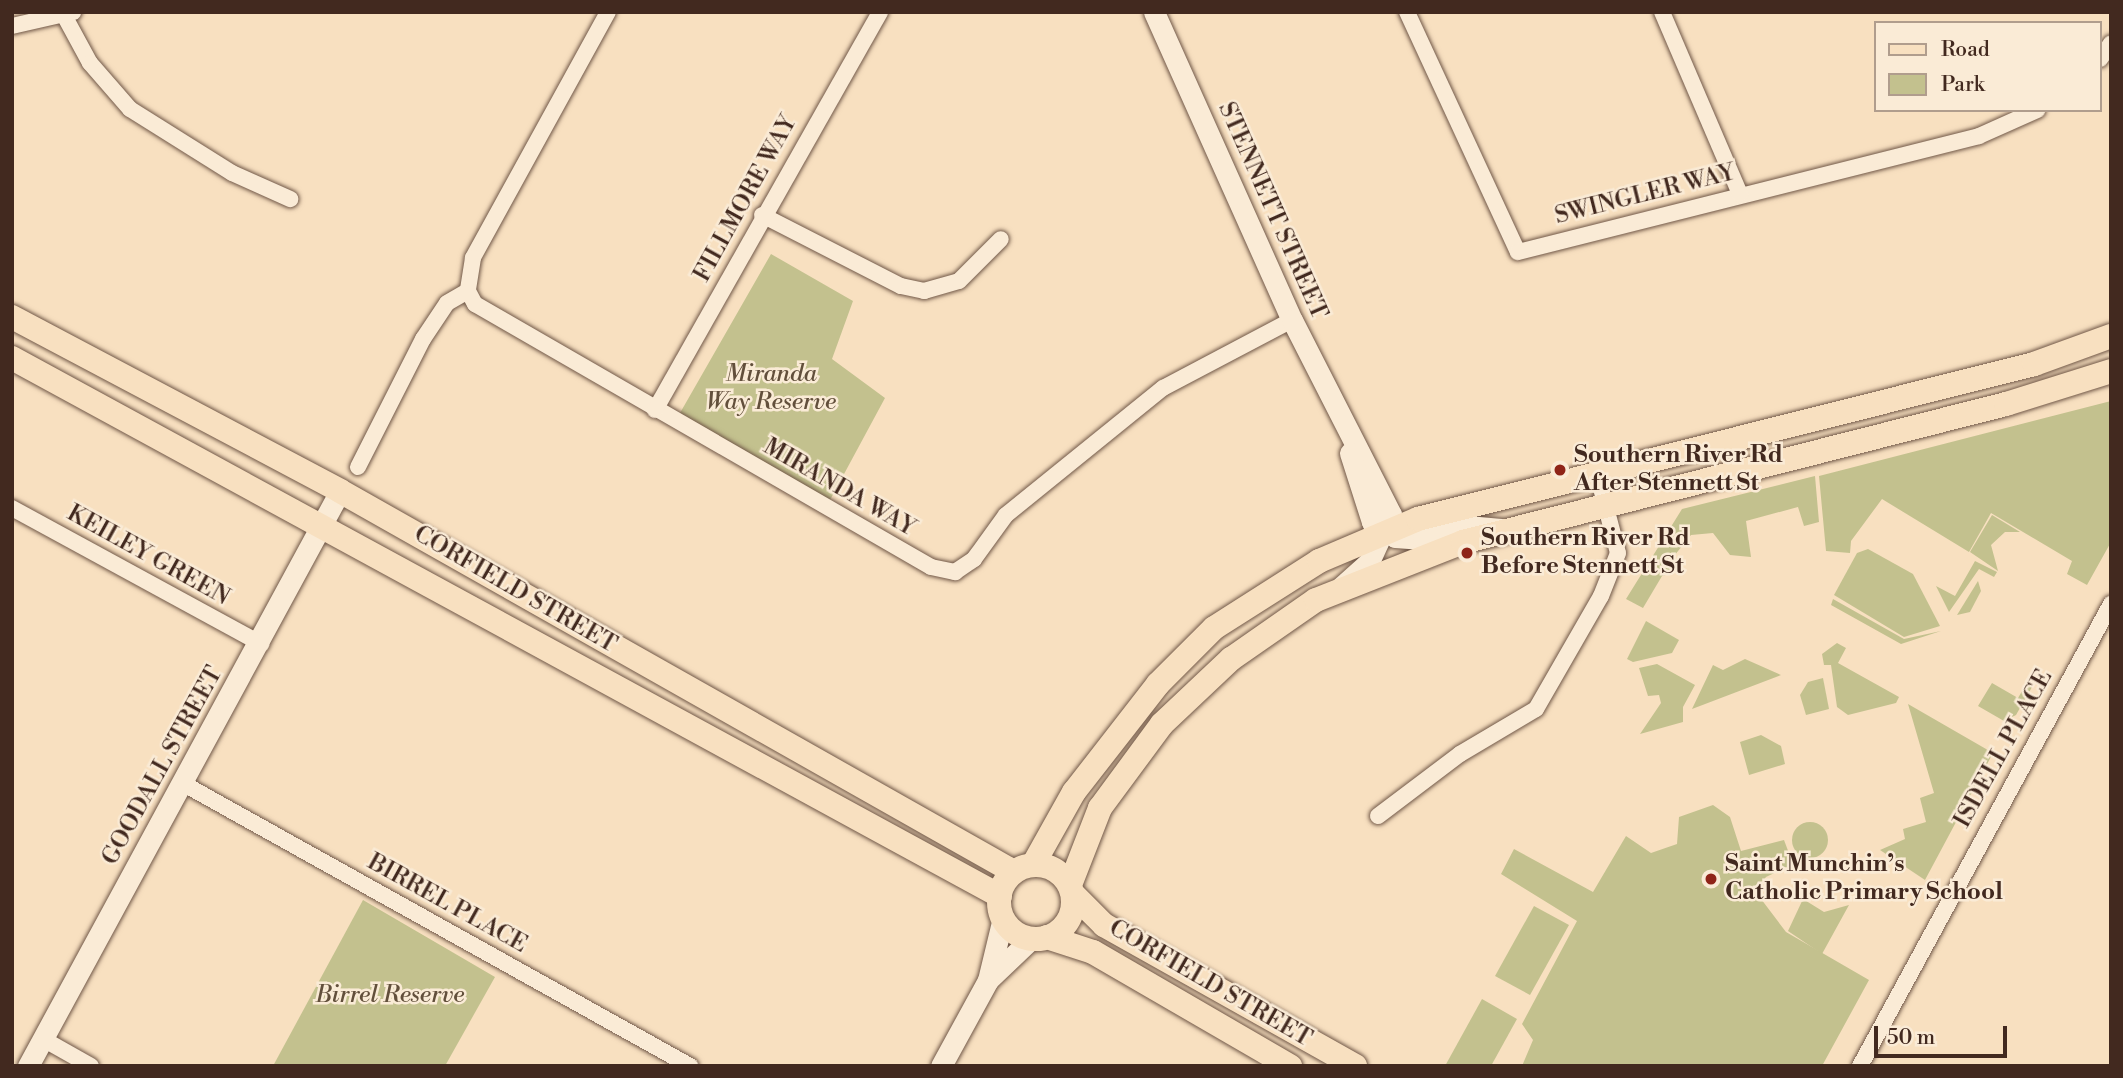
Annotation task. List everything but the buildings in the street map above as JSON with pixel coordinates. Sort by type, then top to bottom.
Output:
[{"type":"main road","name":"CORFIELD STREET","points":[[12,317],[340,491],[1024,869]]},
{"type":"main road","points":[[2111,336],[2034,364],[1597,473],[1385,530],[1263,593],[1214,628],[1158,684],[1074,792],[1001,907],[1040,938],[1071,915],[1071,890],[1100,808],[1163,724],[1261,634],[1341,587],[1508,530],[1605,503],[2006,404],[2111,371]]},
{"type":"main road","name":"CORFIELD STREET","points":[[12,358],[322,527],[1001,907]]},
{"type":"main road","points":[[1024,869],[1055,869],[1071,890]]},
{"type":"main road","name":"CORFIELD STREET","points":[[1071,890],[1104,925],[1355,1066]]},
{"type":"main road","name":"CORFIELD STREET","points":[[1040,938],[1093,952],[1290,1066]]},
{"type":"street","points":[[358,467],[424,339],[447,303],[468,291],[473,258],[608,12]]},
{"type":"street","name":"FILLMORE WAY","points":[[655,410],[762,215],[864,50],[880,12]]},
{"type":"street","name":"STENNETT STREET","points":[[1154,12],[1345,430],[1366,511],[1385,530]]},
{"type":"street","name":"SWINGLER WAY","points":[[1407,12],[1518,252],[1979,136],[2033,112]]},
{"type":"street","points":[[1662,12],[1740,194]]},
{"type":"street","points":[[12,26],[69,14],[90,63],[130,109],[232,173],[290,199]]},
{"type":"street","points":[[762,215],[901,286],[924,291],[959,281],[1001,239]]},
{"type":"street","name":"MIRANDA WAY","points":[[468,291],[487,317],[931,567],[955,572],[974,559],[1006,515],[1163,388],[1293,320]]},
{"type":"street","points":[[1378,816],[1460,754],[1536,709],[1611,576],[1618,554],[1597,473]]},
{"type":"street","name":"GOODALL STREET","points":[[28,1066],[182,783],[261,645],[340,491]]},
{"type":"street","name":"KEILEY GREEN","points":[[12,508],[261,645]]},
{"type":"street","points":[[1341,587],[1369,562],[1385,530],[1404,540],[1467,526],[1508,530]]},
{"type":"street","name":"ISDELL PLACE","points":[[1860,1066],[2111,604]]},
{"type":"street","name":"BIRREL PLACE","points":[[182,783],[690,1066]]},
{"type":"street","points":[[941,1066],[988,980],[1001,907]]},
{"type":"street","points":[[988,980],[1040,938]]},
{"type":"street","points":[[43,1039],[91,1066]]},
{"type":"green space","name":"Miranda Way Reserve","points":[[771,254],[853,301],[832,359],[885,398],[830,500],[680,413]]},
{"type":"green space","points":[[2111,401],[2111,542],[2087,585],[2067,574],[2072,561],[1991,513],[1969,552],[1882,499],[1851,541],[1850,553],[1826,551],[1819,476]]},
{"type":"green space","points":[[1815,476],[1819,522],[1804,526],[1798,507],[1746,521],[1751,557],[1730,555],[1713,533],[1691,535],[1674,556],[1674,572],[1662,576],[1643,608],[1626,599],[1682,509]]},
{"type":"green space","points":[[1992,515],[2020,532],[2005,532],[1991,545],[1998,571],[1970,552]]},
{"type":"green space","points":[[1868,549],[1913,574],[1940,626],[1904,637],[1834,595],[1857,553]]},
{"type":"green space","points":[[1975,561],[1997,572],[1994,577],[1979,569],[1949,612],[1936,586],[1955,596]]},
{"type":"green space","points":[[1978,581],[1981,591],[1970,612],[1957,615]]},
{"type":"green space","points":[[1833,599],[1904,639],[1941,631],[1901,644],[1831,605]]},
{"type":"green space","points":[[1646,621],[1679,640],[1672,653],[1633,662],[1627,659]]},
{"type":"green space","points":[[1837,643],[1846,648],[1838,663],[1899,697],[1896,703],[1848,715],[1837,707],[1831,665],[1824,665],[1822,654]]},
{"type":"green space","points":[[1745,659],[1781,675],[1692,709],[1713,665],[1723,670]]},
{"type":"green space","points":[[1657,664],[1695,685],[1683,707],[1683,722],[1640,734],[1661,703],[1659,695],[1648,696],[1639,668]]},
{"type":"green space","points":[[1823,678],[1829,709],[1806,715],[1800,695],[1808,682]]},
{"type":"green space","points":[[2036,680],[2016,715],[2004,721],[1978,706],[1992,683],[2018,698],[2028,681]]},
{"type":"green space","points":[[1908,704],[1993,753],[1925,880],[1880,850],[1905,839],[1903,829],[1926,822],[1920,798],[1934,793]]},
{"type":"green space","points":[[1761,735],[1781,746],[1785,764],[1749,775],[1740,742]]},
{"type":"green space","points":[[1713,805],[1730,817],[1741,851],[1784,840],[1793,864],[1766,877],[1755,891],[1786,932],[1869,980],[1822,1066],[1522,1066],[1533,1040],[1522,1024],[1577,921],[1501,874],[1514,849],[1593,892],[1626,836],[1651,853],[1677,844],[1679,817]]},
{"type":"green space","points":[[1810,822],[1822,828],[1828,840],[1822,852],[1810,858],[1798,852],[1792,840],[1798,828]]},
{"type":"green space","points":[[1803,899],[1824,912],[1849,905],[1822,954],[1788,931]]},
{"type":"green space","name":"Birrel Reserve","points":[[363,900],[495,977],[445,1066],[273,1066]]},
{"type":"green space","points":[[1534,906],[1569,925],[1530,995],[1495,976]]},
{"type":"green space","points":[[1482,999],[1517,1019],[1491,1066],[1445,1066]]},
{"type":"place","name":"Southern River Rd After Stennett St","points":[[1560,470]]},
{"type":"place","name":"Southern River Rd Before Stennett St","points":[[1467,553]]},
{"type":"place","name":"Saint Munchin’s Catholic Primary School","points":[[1711,879]]}]
